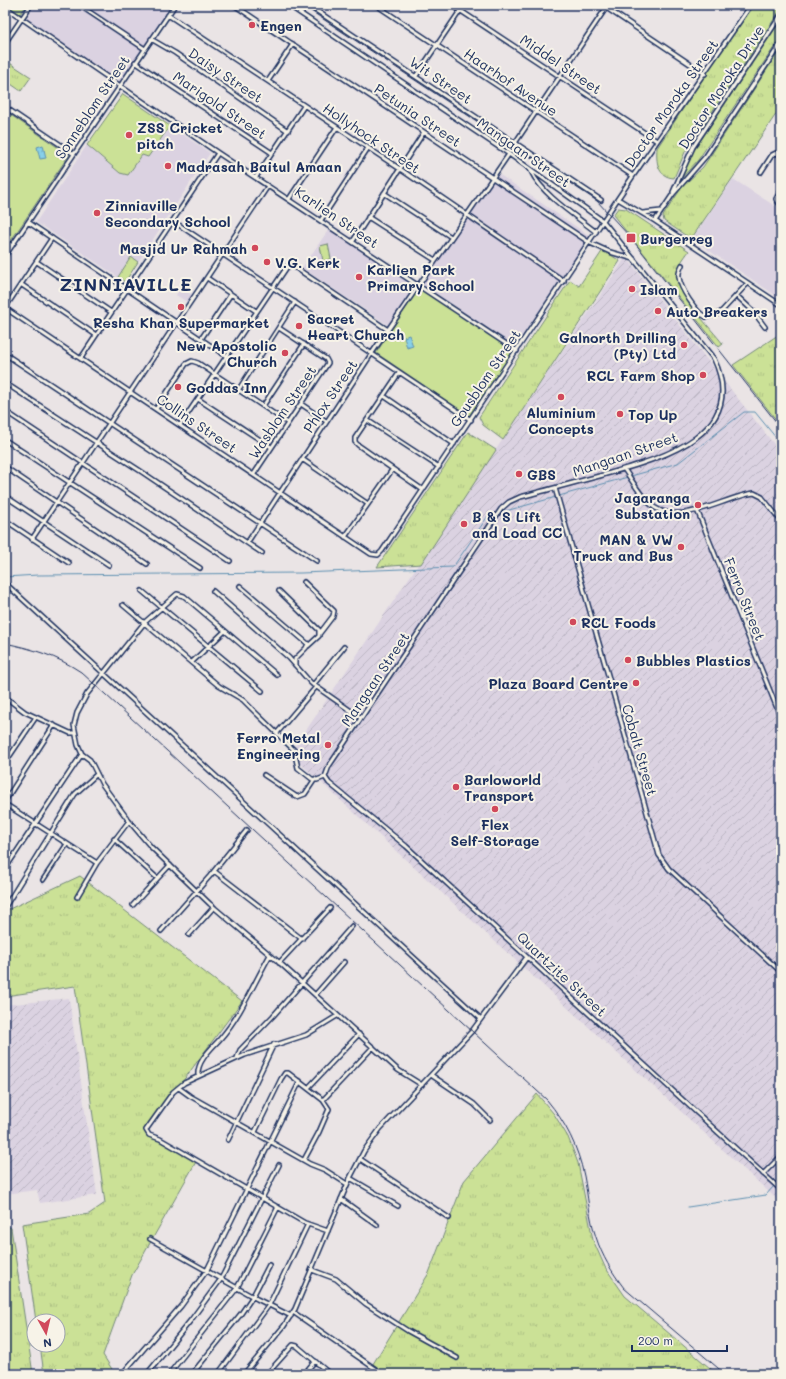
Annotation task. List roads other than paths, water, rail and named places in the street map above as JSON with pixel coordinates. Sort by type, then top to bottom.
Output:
[{"type":"street","points":[[5,44],[31,5]]},
{"type":"street","points":[[79,5],[145,49]]},
{"type":"street","name":"Sonneblom Street","points":[[5,256],[175,5]]},
{"type":"street","name":"Petunia Street","points":[[234,5],[590,243],[610,252],[634,259]]},
{"type":"street","name":"Mangaan Street","points":[[288,5],[603,220],[714,359],[721,376],[722,394],[717,413],[708,426],[698,438],[683,447],[624,469],[520,497],[509,502],[501,509],[329,766],[325,777]]},
{"type":"street","name":"Wit Street","points":[[308,5],[602,200]]},
{"type":"street","points":[[316,10],[320,5]]},
{"type":"street","name":"Haarhof Avenue","points":[[376,5],[633,176]]},
{"type":"street","name":"Middel Street","points":[[452,5],[657,142]]},
{"type":"street","points":[[416,76],[464,5]]},
{"type":"street","points":[[602,5],[607,6],[705,74]]},
{"type":"street","name":"Doctor Moroka Street","points":[[609,213],[751,5]]},
{"type":"street","points":[[515,143],[607,6]]},
{"type":"street","name":"Karlien Street","points":[[5,7],[218,153],[517,351]]},
{"type":"street","name":"Hollyhock Street","points":[[168,15],[400,169],[564,281]]},
{"type":"street","name":"Doctor Moroka Drive","points":[[655,221],[673,194],[693,147],[781,15]]},
{"type":"street","name":"Daisy Street","points":[[152,39],[175,53],[288,131]]},
{"type":"street","name":"Doctor Moroka Drive","points":[[673,194],[706,156],[781,43]]},
{"type":"street","points":[[268,81],[293,44]]},
{"type":"street","name":"Marigold Street","points":[[135,62],[272,153]]},
{"type":"street","points":[[256,177],[304,106]]},
{"type":"street","points":[[5,107],[74,154]]},
{"type":"street","points":[[289,199],[337,127]]},
{"type":"street","points":[[353,241],[424,132]]},
{"type":"street","points":[[321,220],[368,148]]},
{"type":"street","points":[[81,358],[218,153]]},
{"type":"street","points":[[761,172],[772,155],[776,153],[781,155]]},
{"type":"street","name":"Phlox Street","points":[[247,543],[326,421],[508,154]]},
{"type":"street","points":[[530,169],[538,182],[558,201],[596,232]]},
{"type":"street","points":[[32,539],[108,423],[177,323],[268,186]]},
{"type":"street","points":[[781,190],[776,199],[781,206]]},
{"type":"street","points":[[384,193],[450,237]]},
{"type":"street","points":[[618,199],[655,221],[781,305]]},
{"type":"street","points":[[642,213],[663,210]]},
{"type":"street","name":"Gousblom Street","points":[[378,555],[471,420],[609,213]]},
{"type":"street","points":[[368,217],[435,260]]},
{"type":"street","points":[[173,221],[471,420]]},
{"type":"street","points":[[28,222],[226,356]]},
{"type":"street","points":[[5,308],[22,285],[52,238]]},
{"type":"street","points":[[5,241],[12,246]]},
{"type":"street","points":[[37,262],[111,312]]},
{"type":"street","points":[[682,265],[678,275],[680,284],[703,316],[708,318],[718,315],[748,283]]},
{"type":"street","points":[[180,425],[286,267],[293,266],[388,330]]},
{"type":"street","points":[[207,278],[256,310]]},
{"type":"street","points":[[22,285],[96,335]]},
{"type":"street","points":[[201,340],[231,294]]},
{"type":"street","points":[[737,296],[753,311],[765,327]]},
{"type":"street","points":[[239,389],[295,302]]},
{"type":"street","name":"Collins Street","points":[[5,308],[254,474],[372,555],[378,555]]},
{"type":"street","points":[[263,406],[304,344],[279,328]]},
{"type":"street","name":"Wasblom Street","points":[[254,474],[324,370],[327,361],[304,344]]},
{"type":"street","points":[[5,354],[317,561]]},
{"type":"street","points":[[156,409],[189,362],[195,361],[288,423]]},
{"type":"street","points":[[399,373],[355,438],[356,444],[423,490]]},
{"type":"street","points":[[5,383],[95,443],[142,472],[262,553]]},
{"type":"street","points":[[384,396],[454,444]]},
{"type":"street","points":[[198,399],[271,447]]},
{"type":"street","points":[[301,404],[326,421]]},
{"type":"street","points":[[5,412],[230,561]]},
{"type":"street","points":[[367,420],[439,467]]},
{"type":"street","points":[[5,440],[200,568]]},
{"type":"street","points":[[302,459],[368,504]]},
{"type":"street","points":[[5,467],[57,501],[147,564]]},
{"type":"street","points":[[624,469],[645,498],[657,510],[665,513],[678,514],[697,510],[754,493],[762,497],[781,520]]},
{"type":"street","points":[[346,537],[392,470]]},
{"type":"street","name":"Cobalt Street","points":[[555,488],[659,855],[669,869],[781,972]]},
{"type":"street","points":[[5,496],[109,565]]},
{"type":"street","name":"Ferro Street","points":[[697,510],[781,718]]},
{"type":"street","points":[[5,520],[69,563]]},
{"type":"street","points":[[295,665],[295,659],[320,633],[333,616],[334,611],[304,582]]},
{"type":"street","points":[[5,584],[481,1019]]},
{"type":"street","points":[[240,586],[302,639],[308,646]]},
{"type":"street","points":[[142,591],[162,606],[207,646],[262,691]]},
{"type":"street","points":[[213,591],[290,658],[313,685],[361,718]]},
{"type":"street","points":[[279,591],[317,627],[320,633]]},
{"type":"street","points":[[277,675],[179,594],[162,606],[145,622],[87,694],[77,713],[74,725],[78,745],[82,754],[90,760],[97,774],[128,821],[151,847],[196,891],[301,982],[398,1070],[422,1084]]},
{"type":"street","points":[[123,605],[219,686],[243,700],[294,750],[298,768],[315,779],[325,777]]},
{"type":"street","points":[[192,662],[207,646],[225,631]]},
{"type":"street","points":[[313,685],[344,647]]},
{"type":"street","points":[[277,733],[316,687]]},
{"type":"street","points":[[5,697],[25,712],[75,733]]},
{"type":"street","points":[[5,763],[36,716]]},
{"type":"street","points":[[54,725],[5,802],[35,824],[97,863]]},
{"type":"street","points":[[5,869],[82,754]]},
{"type":"street","points":[[5,907],[75,794],[97,774]]},
{"type":"street","points":[[264,775],[297,797],[305,794],[315,779]]},
{"type":"street","name":"Quartzite Street","points":[[325,777],[329,783],[406,846],[781,1190]]},
{"type":"street","points":[[77,897],[97,863],[128,821]]},
{"type":"street","points":[[161,932],[247,830]]},
{"type":"street","points":[[114,839],[158,878]]},
{"type":"street","points":[[43,880],[67,844]]},
{"type":"street","points":[[133,905],[170,865]]},
{"type":"street","points":[[214,871],[302,939]]},
{"type":"street","points":[[189,935],[214,907]]},
{"type":"street","points":[[279,963],[330,908]]},
{"type":"street","points":[[237,1058],[240,1050],[273,1016],[301,982],[352,926]]},
{"type":"street","points":[[198,1075],[198,1069],[202,1062],[231,1025],[270,955]]},
{"type":"street","points":[[244,1374],[291,1316],[312,1270],[347,1184],[360,1159],[380,1129],[481,1019],[527,957]]},
{"type":"street","points":[[315,995],[344,962]]},
{"type":"street","points":[[328,1231],[308,1224],[247,1188],[149,1134],[146,1130],[178,1088],[198,1075],[274,1044],[306,1035],[337,1016]]},
{"type":"street","points":[[308,1088],[359,1034]]},
{"type":"street","points":[[228,1140],[238,1122],[274,1044]]},
{"type":"street","points":[[323,1100],[373,1047]]},
{"type":"street","points":[[255,1132],[286,1073],[288,1073],[323,1100],[329,1109],[304,1160]]},
{"type":"street","points":[[431,1075],[474,1104],[490,1120]]},
{"type":"street","points":[[122,1374],[182,1306],[206,1270],[300,1081]]},
{"type":"street","points":[[178,1088],[304,1160],[325,1170],[347,1184]]},
{"type":"street","points":[[763,1174],[781,1156]]},
{"type":"street","points":[[360,1159],[449,1218]]},
{"type":"street","points":[[147,1374],[191,1320],[221,1279],[279,1165]]},
{"type":"street","points":[[350,1178],[398,1206]]},
{"type":"street","points":[[341,1199],[377,1225]]},
{"type":"street","points":[[169,1374],[237,1288],[278,1206]]},
{"type":"street","points":[[218,1374],[269,1305],[308,1224]]},
{"type":"street","points":[[150,1239],[237,1288],[291,1316]]},
{"type":"street","points":[[192,1374],[240,1315],[269,1265]]},
{"type":"street","points":[[312,1270],[336,1279],[366,1304],[408,1331],[457,1358]]},
{"type":"street","points":[[293,1312],[377,1370]]},
{"type":"street","points":[[268,1374],[293,1345],[297,1346],[330,1374]]},
{"type":"street","points":[[304,1374],[315,1361]]},
{"type":"water","points":[[43,145],[46,158],[40,159],[37,147]]},
{"type":"water","points":[[409,335],[413,346],[407,348],[404,337]]},
{"type":"waterway","points":[[631,476],[678,463],[744,412],[755,412],[781,444]]},
{"type":"waterway","points":[[559,496],[628,477]]},
{"type":"waterway","points":[[502,512],[556,497]]},
{"type":"waterway","points":[[5,577],[38,575],[301,573],[453,567],[488,516],[494,514]]},
{"type":"waterway","points":[[776,1183],[781,1178]]},
{"type":"waterway","points":[[688,1207],[766,1195],[774,1186]]},
{"type":"railway","points":[[302,5],[597,201],[631,238],[781,428]]},
{"type":"railway","points":[[5,643],[44,654],[72,666],[81,672],[547,1100],[560,1118],[575,1145],[584,1176],[590,1214],[598,1244],[615,1276],[624,1288],[725,1374]]},
{"type":"place","name":"Engen","points":[[252,25]]},
{"type":"place","name":"ZSS Cricket pitch","points":[[129,135]]},
{"type":"place","name":"Madrasah Baitul Amaan","points":[[168,166]]},
{"type":"place","name":"Zinniaville Secondary School","points":[[97,213]]},
{"type":"place","name":"Burgerreg","points":[[631,238]]},
{"type":"place","name":"Masjid Ur Rahmah","points":[[255,248]]},
{"type":"place","name":"V.G. Kerk","points":[[267,262]]},
{"type":"place","name":"Karlien Park Primary School","points":[[359,277]]},
{"type":"place","name":"Islam","points":[[632,289]]},
{"type":"place","name":"Resha Khan Supermarket","points":[[181,307]]},
{"type":"place","name":"Auto Breakers","points":[[658,311]]},
{"type":"place","name":"Sacret Heart Church","points":[[299,326]]},
{"type":"place","name":"Galnorth Drilling (Pty) Ltd","points":[[684,345]]},
{"type":"place","name":"New Apostolic Church","points":[[285,353]]},
{"type":"place","name":"RCL Farm Shop","points":[[703,375]]},
{"type":"place","name":"Goddas Inn","points":[[178,387]]},
{"type":"place","name":"Aluminium Concepts","points":[[561,397]]},
{"type":"place","name":"Top Up","points":[[620,414]]},
{"type":"place","name":"GBS","points":[[519,474]]},
{"type":"place","name":"Jagaranga Substation","points":[[698,505]]},
{"type":"place","name":"B & S Lift and Load CC","points":[[464,524]]},
{"type":"place","name":"MAN & VW Truck and Bus","points":[[681,547]]},
{"type":"place","name":"RCL Foods","points":[[573,622]]},
{"type":"place","name":"Bubbles Plastics","points":[[628,660]]},
{"type":"place","name":"Plaza Board Centre","points":[[636,683]]},
{"type":"place","name":"Ferro Metal Engineering","points":[[328,745]]},
{"type":"place","name":"Barloworld Transport","points":[[456,787]]},
{"type":"place","name":"Flex Self-Storage","points":[[495,809]]},
{"type":"district","name":"ZINNIAVILLE","points":[[126,284]]}]
